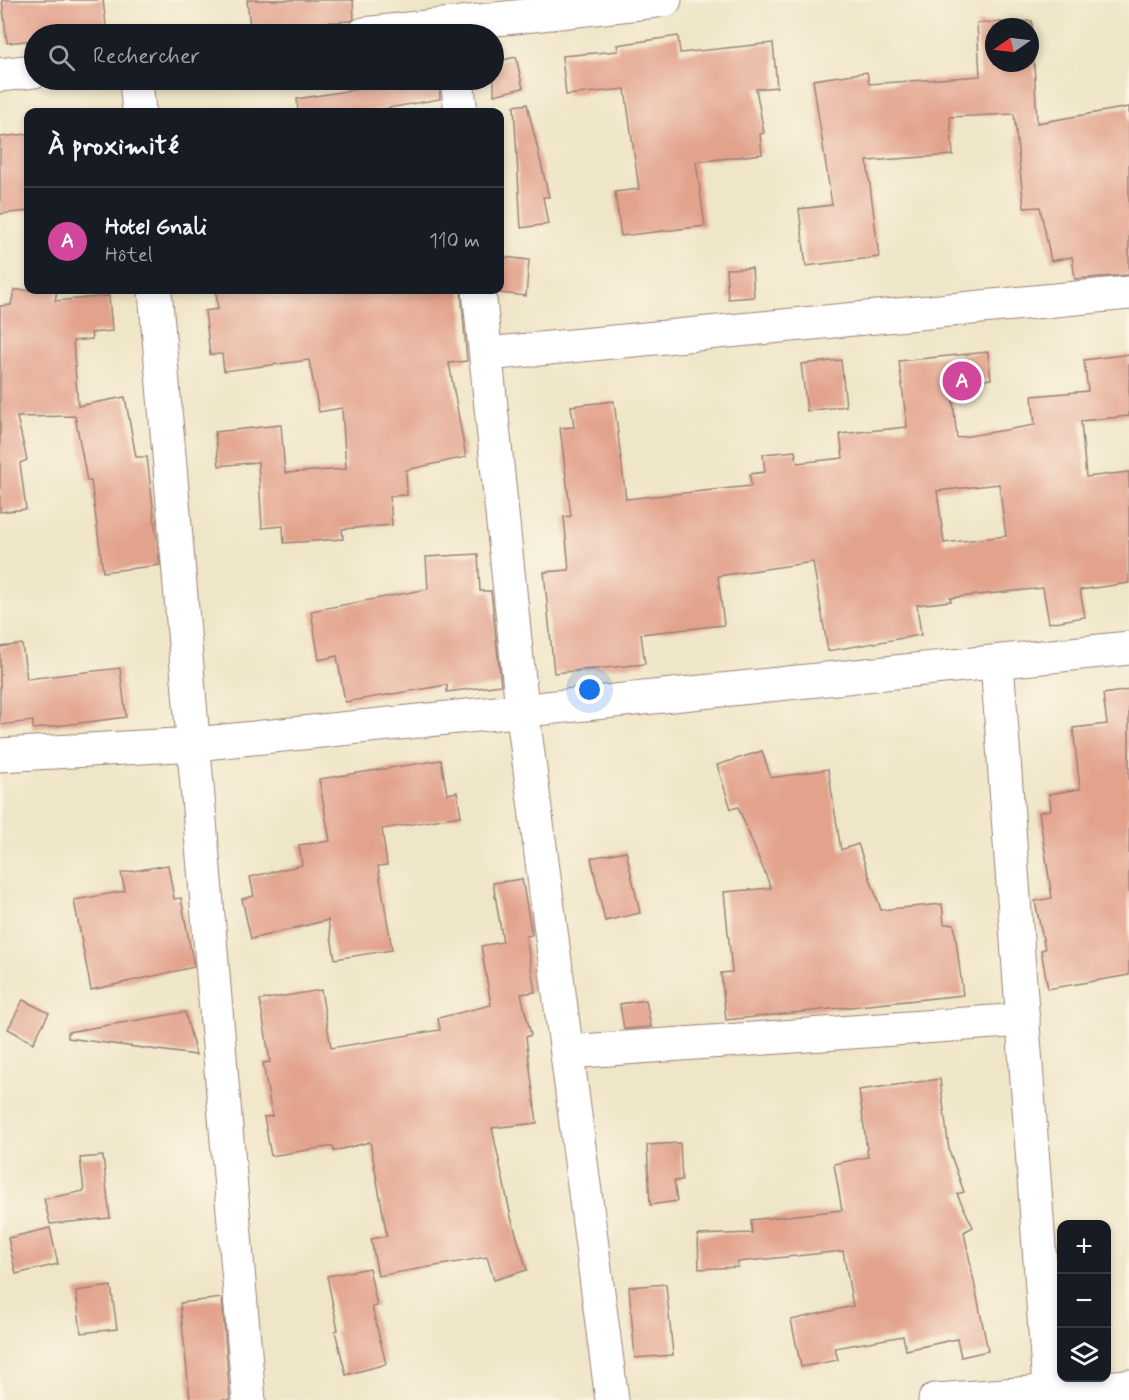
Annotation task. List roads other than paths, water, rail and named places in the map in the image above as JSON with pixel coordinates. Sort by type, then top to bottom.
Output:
[{"type":"street","points":[[495,24],[665,0]]},
{"type":"street","points":[[0,75],[24,72]]},
{"type":"street","points":[[137,90],[139,108]]},
{"type":"street","points":[[458,90],[460,108]]},
{"type":"street","points":[[486,354],[1129,293]]},
{"type":"street","points":[[155,294],[249,1400]]},
{"type":"street","points":[[479,294],[522,708],[612,1400]]},
{"type":"street","points":[[0,755],[195,744],[522,708],[1129,648]]},
{"type":"street","points":[[997,662],[1050,1396]]},
{"type":"street","points":[[567,1052],[1023,1020]]},
{"type":"street","points":[[935,1400],[1050,1396],[1129,1386]]},
{"type":"place","name":"Hotel Gnali","points":[[962,381]]}]
